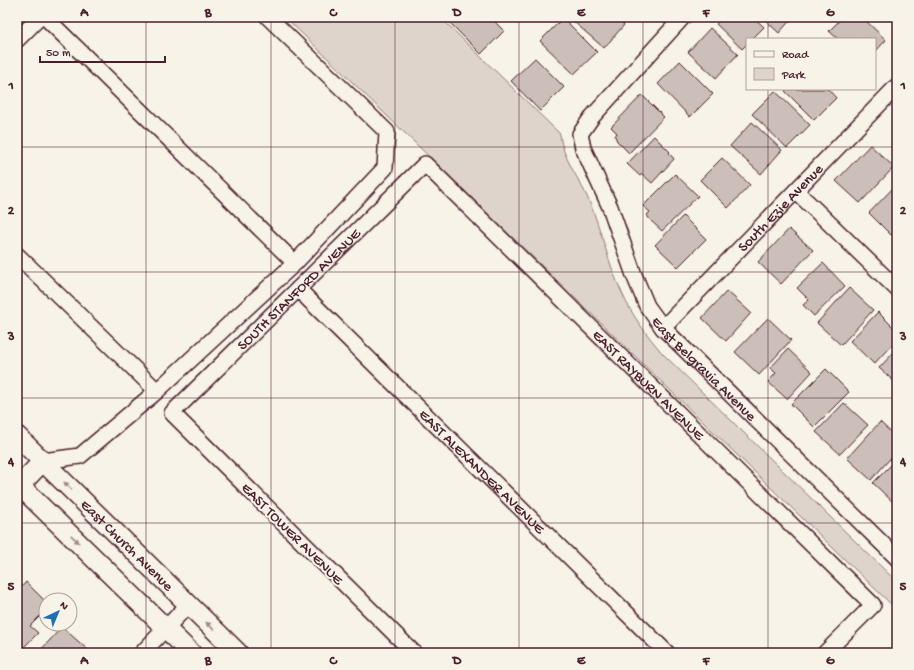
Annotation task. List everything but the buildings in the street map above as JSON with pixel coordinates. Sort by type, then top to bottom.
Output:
[{"type":"street","points":[[17,40],[40,17]]},
{"type":"street","points":[[45,17],[295,263]]},
{"type":"street","points":[[191,653],[18,484],[43,461],[80,456],[157,391],[295,263],[385,168],[387,132],[268,17]]},
{"type":"street","name":"East Belgravia Avenue","points":[[683,17],[592,116],[580,134],[583,148],[610,207],[647,306],[663,328],[897,558]]},
{"type":"street","name":"South Ezie Avenue","points":[[663,328],[797,192],[897,86]]},
{"type":"street","name":"SOUTH STANFORD AVENUE","points":[[172,413],[425,164]]},
{"type":"street","name":"EAST RAYBURN AVENUE","points":[[425,164],[873,606],[825,653]]},
{"type":"street","points":[[797,192],[897,289]]},
{"type":"street","points":[[17,255],[157,391]]},
{"type":"street","name":"EAST ALEXANDER AVENUE","points":[[298,289],[667,653]]},
{"type":"street","name":"EAST TOWER AVENUE","points":[[172,413],[414,653]]},
{"type":"street","name":"East Church Avenue","points":[[17,436],[238,653]]},
{"type":"street","points":[[142,653],[188,605]]},
{"type":"green space","points":[[285,17],[440,17],[560,134],[564,152],[594,212],[617,282],[630,310],[646,332],[663,354],[897,582],[897,610]]}]
